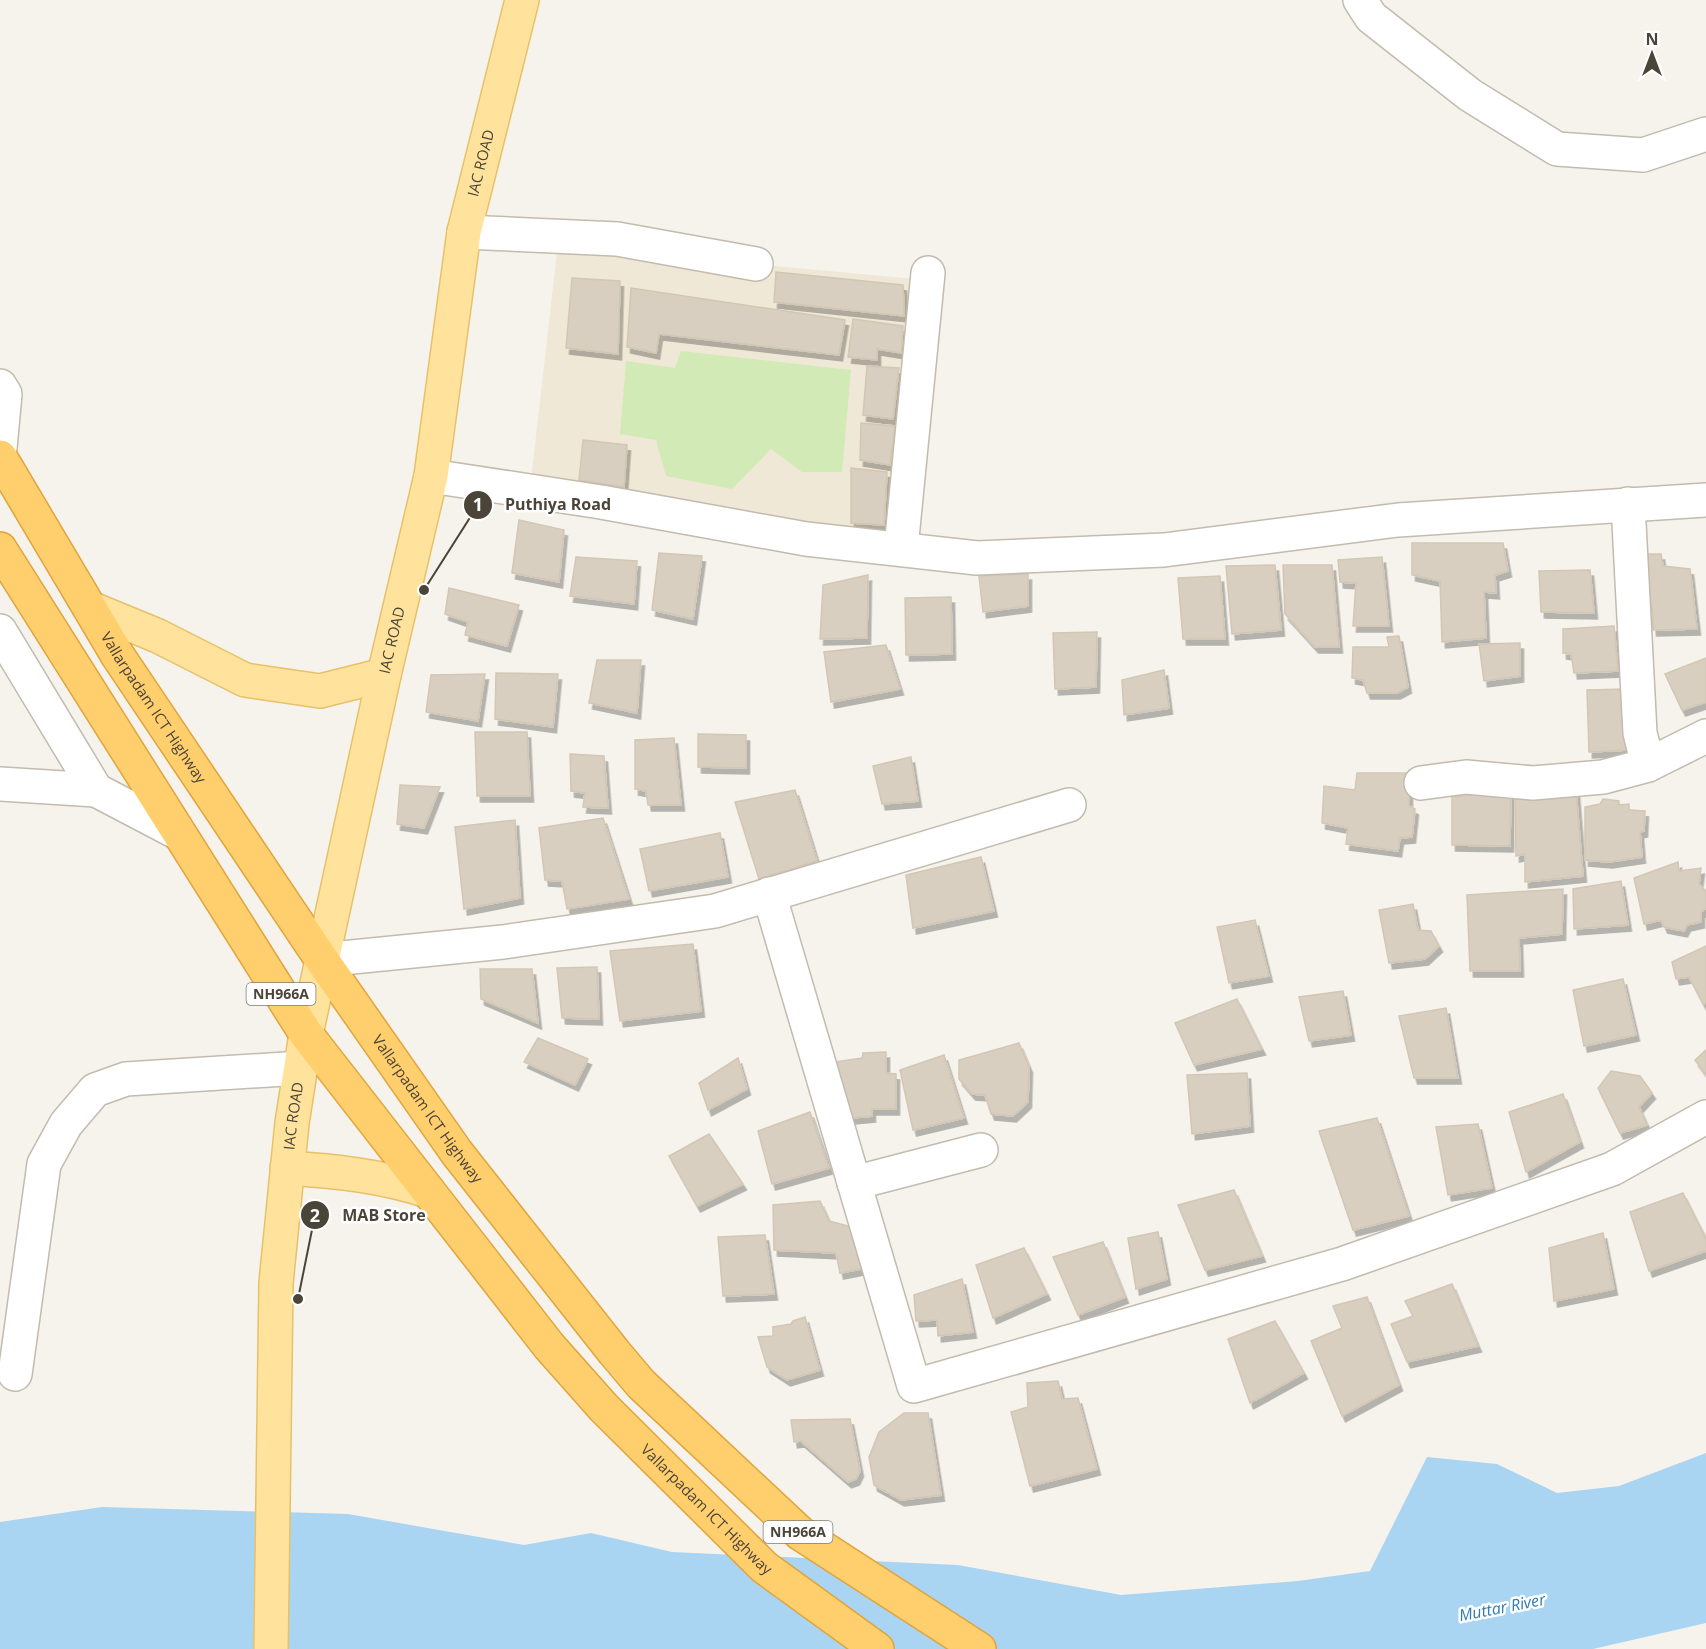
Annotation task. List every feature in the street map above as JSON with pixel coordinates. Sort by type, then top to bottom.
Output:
[{"type":"highway","name":"Vallarpadam ICT Highway","points":[[0,457],[118,656],[322,960],[458,1153],[641,1384],[801,1534],[979,1649]]},
{"type":"highway","name":"Vallarpadam ICT Highway","points":[[0,549],[306,1034],[549,1346],[604,1408],[764,1567],[877,1649]]},
{"type":"main road","name":"IAC ROAD","points":[[272,1649],[276,1283],[287,1168],[306,1034],[384,675],[431,476],[464,232],[522,0]]},
{"type":"main road","points":[[90,608],[158,636],[245,680],[320,692],[384,675]]},
{"type":"main road","points":[[287,1168],[389,1180],[428,1191]]},
{"type":"street","points":[[1360,0],[1371,17],[1470,95],[1557,149],[1643,155],[1706,134]]},
{"type":"street","points":[[464,232],[617,239],[756,264]]},
{"type":"street","points":[[901,548],[928,273]]},
{"type":"street","points":[[0,386],[5,394],[0,448]]},
{"type":"street","points":[[431,476],[601,502],[806,539],[977,558],[1164,550],[1398,520],[1706,500]]},
{"type":"street","points":[[1628,504],[1641,733],[1648,765]]},
{"type":"street","points":[[0,631],[96,790]]},
{"type":"street","points":[[1421,783],[1466,777],[1533,783],[1603,777],[1648,765],[1706,736]]},
{"type":"street","points":[[0,784],[96,790],[178,832]]},
{"type":"street","points":[[322,960],[526,939],[715,911],[1069,805]]},
{"type":"street","points":[[769,894],[915,1386],[1342,1264],[1612,1169],[1706,1117]]},
{"type":"street","points":[[15,1374],[44,1164],[66,1124],[95,1090],[126,1079],[301,1068]]},
{"type":"street","points":[[854,1183],[981,1150]]},
{"type":"shaded area","points":[[557,252],[657,255],[914,279],[890,537],[531,480]]},
{"type":"green space","points":[[681,351],[851,370],[842,472],[802,472],[771,449],[732,489],[666,476],[656,440],[620,434],[626,361],[675,368]]},
{"type":"water","name":"Muttar River","points":[[1706,1453],[1706,1623],[1593,1649],[0,1649],[0,1522],[102,1507],[348,1514],[524,1545],[591,1533],[672,1552],[958,1565],[1121,1595],[1298,1581],[1370,1571],[1427,1457],[1497,1464],[1557,1493],[1619,1486]]},
{"type":"building","points":[[776,272],[903,285],[904,316],[774,302]]},
{"type":"building","points":[[572,278],[620,281],[618,354],[566,348]]},
{"type":"building","points":[[631,288],[845,320],[839,355],[659,334],[656,353],[627,347]]},
{"type":"building","points":[[853,319],[903,326],[901,353],[877,349],[877,360],[848,357]]},
{"type":"building","points":[[867,366],[899,368],[893,419],[863,415]]},
{"type":"building","points":[[861,423],[895,426],[890,465],[860,460]]},
{"type":"building","points":[[583,440],[627,445],[624,487],[579,480]]},
{"type":"building","points":[[851,468],[887,472],[884,525],[851,523]]},
{"type":"building","points":[[519,520],[564,530],[559,582],[512,573]]},
{"type":"building","points":[[1412,543],[1503,543],[1508,571],[1495,575],[1496,593],[1484,592],[1486,638],[1442,642],[1440,581],[1412,575]]},
{"type":"building","points":[[659,553],[702,556],[693,619],[652,610]]},
{"type":"building","points":[[1640,554],[1661,554],[1663,566],[1690,569],[1697,629],[1653,630],[1652,607],[1646,604]]},
{"type":"building","points":[[576,557],[637,561],[634,604],[570,596]]},
{"type":"building","points":[[1382,557],[1389,626],[1353,626],[1356,583],[1340,582],[1338,560]]},
{"type":"building","points":[[1275,565],[1281,630],[1232,634],[1226,566]]},
{"type":"building","points":[[1283,565],[1332,565],[1339,647],[1315,647],[1285,614]]},
{"type":"building","points":[[1590,570],[1594,613],[1541,612],[1539,571]]},
{"type":"building","points":[[1028,574],[1028,606],[983,612],[979,576]]},
{"type":"building","points":[[868,575],[867,638],[820,639],[823,585]]},
{"type":"building","points":[[1220,576],[1225,639],[1183,639],[1178,578]]},
{"type":"building","points":[[449,588],[519,605],[507,646],[465,635],[468,622],[445,614]]},
{"type":"building","points":[[951,597],[952,654],[906,655],[905,598]]},
{"type":"building","points":[[1614,626],[1618,671],[1574,673],[1571,654],[1563,653],[1563,629]]},
{"type":"building","points":[[1097,632],[1096,687],[1055,689],[1053,633]]},
{"type":"building","points":[[1399,636],[1408,687],[1397,693],[1367,693],[1363,680],[1352,678],[1353,647],[1389,647],[1387,637]]},
{"type":"building","points":[[1520,643],[1520,676],[1484,681],[1479,644]]},
{"type":"building","points":[[886,645],[900,689],[831,702],[824,652]]},
{"type":"building","points":[[1706,658],[1706,702],[1682,710],[1665,674]]},
{"type":"building","points":[[597,660],[641,660],[637,713],[589,703]]},
{"type":"building","points":[[1164,670],[1169,708],[1124,715],[1122,680]]},
{"type":"building","points":[[496,673],[558,674],[553,727],[495,719]]},
{"type":"building","points":[[485,674],[478,721],[426,712],[431,675]]},
{"type":"building","points":[[1626,689],[1628,750],[1589,752],[1587,690]]},
{"type":"building","points":[[475,732],[527,732],[530,796],[477,796]]},
{"type":"building","points":[[698,734],[746,735],[746,768],[698,767]]},
{"type":"building","points":[[674,738],[681,805],[648,805],[646,791],[635,789],[635,740]]},
{"type":"building","points":[[570,754],[604,756],[608,808],[583,807],[585,793],[571,791]]},
{"type":"building","points":[[911,757],[918,801],[882,804],[873,766]]},
{"type":"building","points":[[1357,773],[1409,773],[1409,806],[1415,809],[1412,837],[1400,838],[1398,851],[1346,844],[1348,828],[1322,823],[1324,786],[1355,790]]},
{"type":"building","points":[[1511,782],[1510,846],[1452,845],[1452,796],[1461,796],[1462,784]]},
{"type":"building","points":[[400,785],[440,787],[424,828],[397,824]]},
{"type":"building","points":[[795,790],[817,861],[759,879],[735,802]]},
{"type":"building","points":[[1576,790],[1583,876],[1525,882],[1525,854],[1516,856],[1515,795]]},
{"type":"building","points":[[1603,799],[1619,801],[1619,805],[1629,804],[1629,810],[1645,811],[1644,831],[1640,832],[1642,857],[1609,862],[1585,860],[1585,807],[1600,804]]},
{"type":"building","points":[[603,818],[629,899],[567,909],[562,881],[545,880],[539,828]]},
{"type":"building","points":[[515,820],[520,898],[464,909],[455,827]]},
{"type":"building","points":[[720,833],[728,877],[649,891],[640,849]]},
{"type":"building","points":[[981,857],[994,911],[913,928],[906,875]]},
{"type":"building","points":[[1678,862],[1679,871],[1701,868],[1699,884],[1706,891],[1706,908],[1701,912],[1701,922],[1687,925],[1684,931],[1664,927],[1661,920],[1644,924],[1634,878]]},
{"type":"building","points":[[1621,881],[1628,925],[1574,929],[1573,889]]},
{"type":"building","points":[[1563,889],[1562,934],[1519,938],[1520,971],[1470,971],[1467,895]]},
{"type":"building","points":[[1413,904],[1418,930],[1431,931],[1439,946],[1425,959],[1389,963],[1379,910]]},
{"type":"building","points":[[1255,920],[1269,976],[1229,983],[1217,927]]},
{"type":"building","points":[[693,944],[701,1011],[620,1021],[610,951]]},
{"type":"building","points":[[1706,946],[1706,1003],[1703,1004],[1689,977],[1676,979],[1672,962]]},
{"type":"building","points":[[597,967],[599,1019],[562,1018],[557,968]]},
{"type":"building","points":[[480,969],[532,969],[538,1023],[481,999]]},
{"type":"building","points":[[1623,979],[1636,1035],[1584,1046],[1573,990]]},
{"type":"building","points":[[1343,991],[1351,1035],[1309,1041],[1299,997]]},
{"type":"building","points":[[1237,999],[1262,1049],[1194,1065],[1175,1023]]},
{"type":"building","points":[[1446,1008],[1458,1078],[1414,1078],[1399,1016]]},
{"type":"building","points":[[538,1038],[588,1059],[575,1085],[524,1062]]},
{"type":"building","points":[[1019,1043],[1029,1067],[1028,1102],[1013,1116],[991,1114],[985,1095],[972,1094],[959,1079],[959,1060]]},
{"type":"building","points":[[1706,1050],[1706,1075],[1695,1060]]},
{"type":"building","points":[[886,1052],[886,1073],[896,1074],[896,1109],[872,1109],[872,1116],[841,1119],[828,1063],[862,1058],[863,1053]]},
{"type":"building","points":[[944,1055],[964,1118],[913,1130],[900,1070]]},
{"type":"building","points":[[738,1058],[747,1089],[708,1110],[699,1083]]},
{"type":"building","points":[[1611,1071],[1640,1076],[1652,1093],[1639,1107],[1647,1125],[1620,1133],[1598,1088]]},
{"type":"building","points":[[1247,1073],[1250,1126],[1192,1134],[1187,1075]]},
{"type":"building","points":[[1563,1094],[1580,1142],[1526,1172],[1509,1112]]},
{"type":"building","points":[[810,1112],[829,1168],[772,1184],[758,1131]]},
{"type":"building","points":[[1377,1118],[1409,1216],[1353,1230],[1319,1131]]},
{"type":"building","points":[[1478,1124],[1492,1188],[1448,1195],[1436,1127]]},
{"type":"building","points":[[709,1134],[743,1184],[697,1206],[669,1156]]},
{"type":"building","points":[[1234,1190],[1262,1256],[1205,1270],[1178,1205]]},
{"type":"building","points":[[1683,1193],[1706,1239],[1706,1251],[1649,1271],[1630,1212]]},
{"type":"building","points":[[820,1201],[829,1221],[856,1228],[861,1269],[840,1273],[836,1253],[774,1250],[773,1205]]},
{"type":"building","points":[[1158,1232],[1167,1279],[1136,1289],[1128,1238]]},
{"type":"building","points":[[1603,1233],[1614,1289],[1554,1301],[1549,1248]]},
{"type":"building","points":[[765,1235],[774,1294],[723,1296],[718,1237]]},
{"type":"building","points":[[1103,1242],[1125,1297],[1078,1315],[1053,1257]]},
{"type":"building","points":[[1024,1248],[1047,1294],[993,1318],[976,1265]]},
{"type":"building","points":[[962,1279],[973,1332],[938,1336],[937,1320],[916,1321],[914,1295]]},
{"type":"building","points":[[1452,1284],[1478,1346],[1407,1362],[1391,1324],[1413,1316],[1405,1301]]},
{"type":"building","points":[[1367,1297],[1399,1385],[1342,1416],[1311,1341],[1342,1328],[1333,1306]]},
{"type":"building","points":[[805,1317],[820,1370],[787,1380],[767,1367],[758,1337],[773,1336],[773,1327],[791,1324]]},
{"type":"building","points":[[1275,1321],[1304,1373],[1250,1403],[1228,1339]]},
{"type":"building","points":[[1058,1381],[1062,1399],[1078,1398],[1097,1469],[1030,1486],[1011,1412],[1028,1407],[1027,1383]]},
{"type":"building","points":[[904,1413],[928,1413],[941,1495],[901,1500],[874,1485],[869,1457],[879,1432]]},
{"type":"building","points":[[850,1419],[860,1471],[856,1479],[848,1482],[801,1441],[794,1442],[791,1420]]},
{"type":"place","name":"Puthiya Road","points":[[424,590]]},
{"type":"place","name":"MAB Store","points":[[298,1299]]}]
